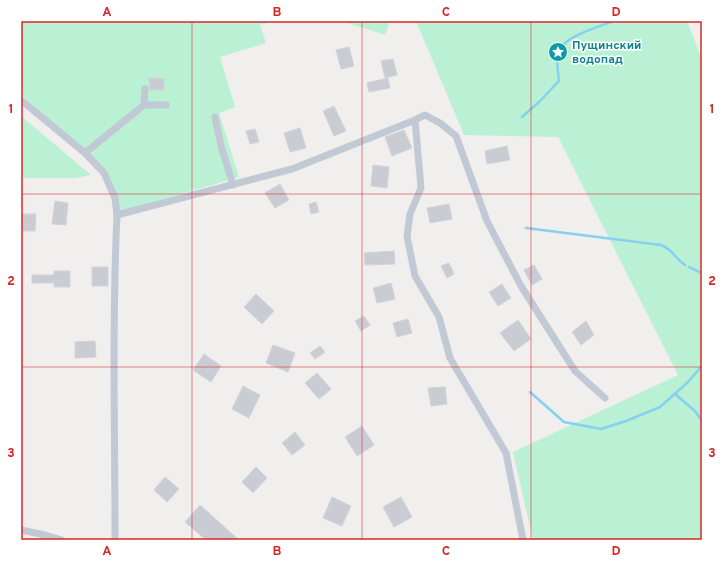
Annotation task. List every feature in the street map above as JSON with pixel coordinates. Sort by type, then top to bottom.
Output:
[{"type":"street","points":[[144,105],[145,89]]},
{"type":"street","points":[[21,100],[85,153],[104,173],[115,198],[117,214],[114,362],[115,540]]},
{"type":"street","points":[[85,153],[144,105],[166,105]]},
{"type":"street","points":[[117,214],[292,170],[415,120],[424,114],[440,123],[456,136],[487,221],[520,286],[575,371],[605,398]]},
{"type":"street","points":[[215,117],[221,146],[233,185]]},
{"type":"street","points":[[415,120],[421,188],[410,214],[407,236],[415,276],[439,317],[450,358],[506,453],[523,540]]},
{"type":"street","points":[[21,530],[62,540]]},
{"type":"green space","points":[[21,21],[274,21],[260,25],[266,43],[220,57],[235,107],[219,113],[239,177],[118,212],[104,173],[21,94]]},
{"type":"green space","points":[[342,21],[390,21],[385,35]]},
{"type":"green space","points":[[416,21],[687,21],[702,59],[702,540],[533,540],[513,452],[678,375],[558,137],[464,135]]},
{"type":"green space","points":[[21,116],[91,175],[76,178],[21,178]]},
{"type":"building","points":[[349,47],[354,66],[341,69],[336,50]]},
{"type":"building","points":[[393,59],[397,75],[385,78],[381,61]]},
{"type":"building","points":[[149,78],[164,79],[164,90],[150,90]]},
{"type":"building","points":[[388,78],[390,88],[369,92],[367,83]]},
{"type":"building","points":[[334,106],[346,131],[334,136],[323,111]]},
{"type":"building","points":[[300,128],[306,148],[290,152],[284,133]]},
{"type":"building","points":[[255,129],[259,142],[250,144],[246,131]]},
{"type":"building","points":[[404,130],[412,148],[392,156],[385,137]]},
{"type":"building","points":[[507,146],[510,160],[487,164],[485,151]]},
{"type":"building","points":[[373,165],[389,167],[387,188],[371,186]]},
{"type":"building","points":[[280,184],[289,200],[275,208],[265,193]]},
{"type":"building","points":[[55,201],[68,203],[66,225],[52,224]]},
{"type":"building","points":[[316,202],[319,212],[311,214],[309,204]]},
{"type":"building","points":[[449,204],[452,219],[430,223],[427,208]]},
{"type":"building","points":[[21,214],[36,214],[35,231],[21,231]]},
{"type":"building","points":[[394,251],[395,264],[365,265],[364,253]]},
{"type":"building","points":[[449,263],[454,274],[447,278],[441,266]]},
{"type":"building","points":[[534,265],[542,279],[532,285],[524,270]]},
{"type":"building","points":[[92,267],[108,267],[108,286],[92,286]]},
{"type":"building","points":[[54,271],[70,271],[70,287],[54,287],[54,283],[32,283],[32,275],[54,275]]},
{"type":"building","points":[[391,283],[395,299],[377,303],[373,288]]},
{"type":"building","points":[[502,284],[511,298],[498,306],[489,292]]},
{"type":"building","points":[[256,294],[274,311],[262,324],[244,307]]},
{"type":"building","points":[[364,316],[370,325],[361,331],[355,321]]},
{"type":"building","points":[[408,319],[412,333],[397,337],[393,323]]},
{"type":"building","points":[[518,320],[531,339],[514,351],[500,333]]},
{"type":"building","points":[[586,321],[594,335],[581,345],[572,332]]},
{"type":"building","points":[[95,341],[96,357],[75,358],[75,342]]},
{"type":"building","points":[[273,345],[295,353],[288,372],[266,363]]},
{"type":"building","points":[[320,346],[325,352],[315,359],[310,353]]},
{"type":"building","points":[[204,354],[221,366],[211,382],[193,370]]},
{"type":"building","points":[[317,373],[331,389],[319,399],[305,383]]},
{"type":"building","points":[[243,386],[260,395],[249,418],[232,409]]},
{"type":"building","points":[[445,387],[447,404],[431,406],[428,388]]},
{"type":"building","points":[[362,426],[374,445],[357,456],[345,437]]},
{"type":"building","points":[[295,432],[305,445],[292,455],[282,443]]},
{"type":"building","points":[[256,467],[267,478],[253,493],[242,482]]},
{"type":"building","points":[[165,477],[179,489],[167,502],[154,490]]},
{"type":"building","points":[[332,497],[351,506],[342,526],[323,518]]},
{"type":"building","points":[[401,497],[412,517],[394,527],[383,507]]},
{"type":"building","points":[[200,505],[239,540],[206,540],[185,522]]},
{"type":"waterway","points":[[522,117],[559,81],[557,59],[561,47],[573,37],[613,21]]},
{"type":"waterway","points":[[526,228],[661,245],[666,247],[685,265]]},
{"type":"waterway","points":[[689,267],[702,273]]},
{"type":"waterway","points":[[530,392],[564,422],[601,429],[626,421],[660,407],[687,383],[702,366]]},
{"type":"waterway","points":[[675,394],[695,411],[702,421]]},
{"type":"place","name":"Пущинский водопад","points":[[558,52]]}]
